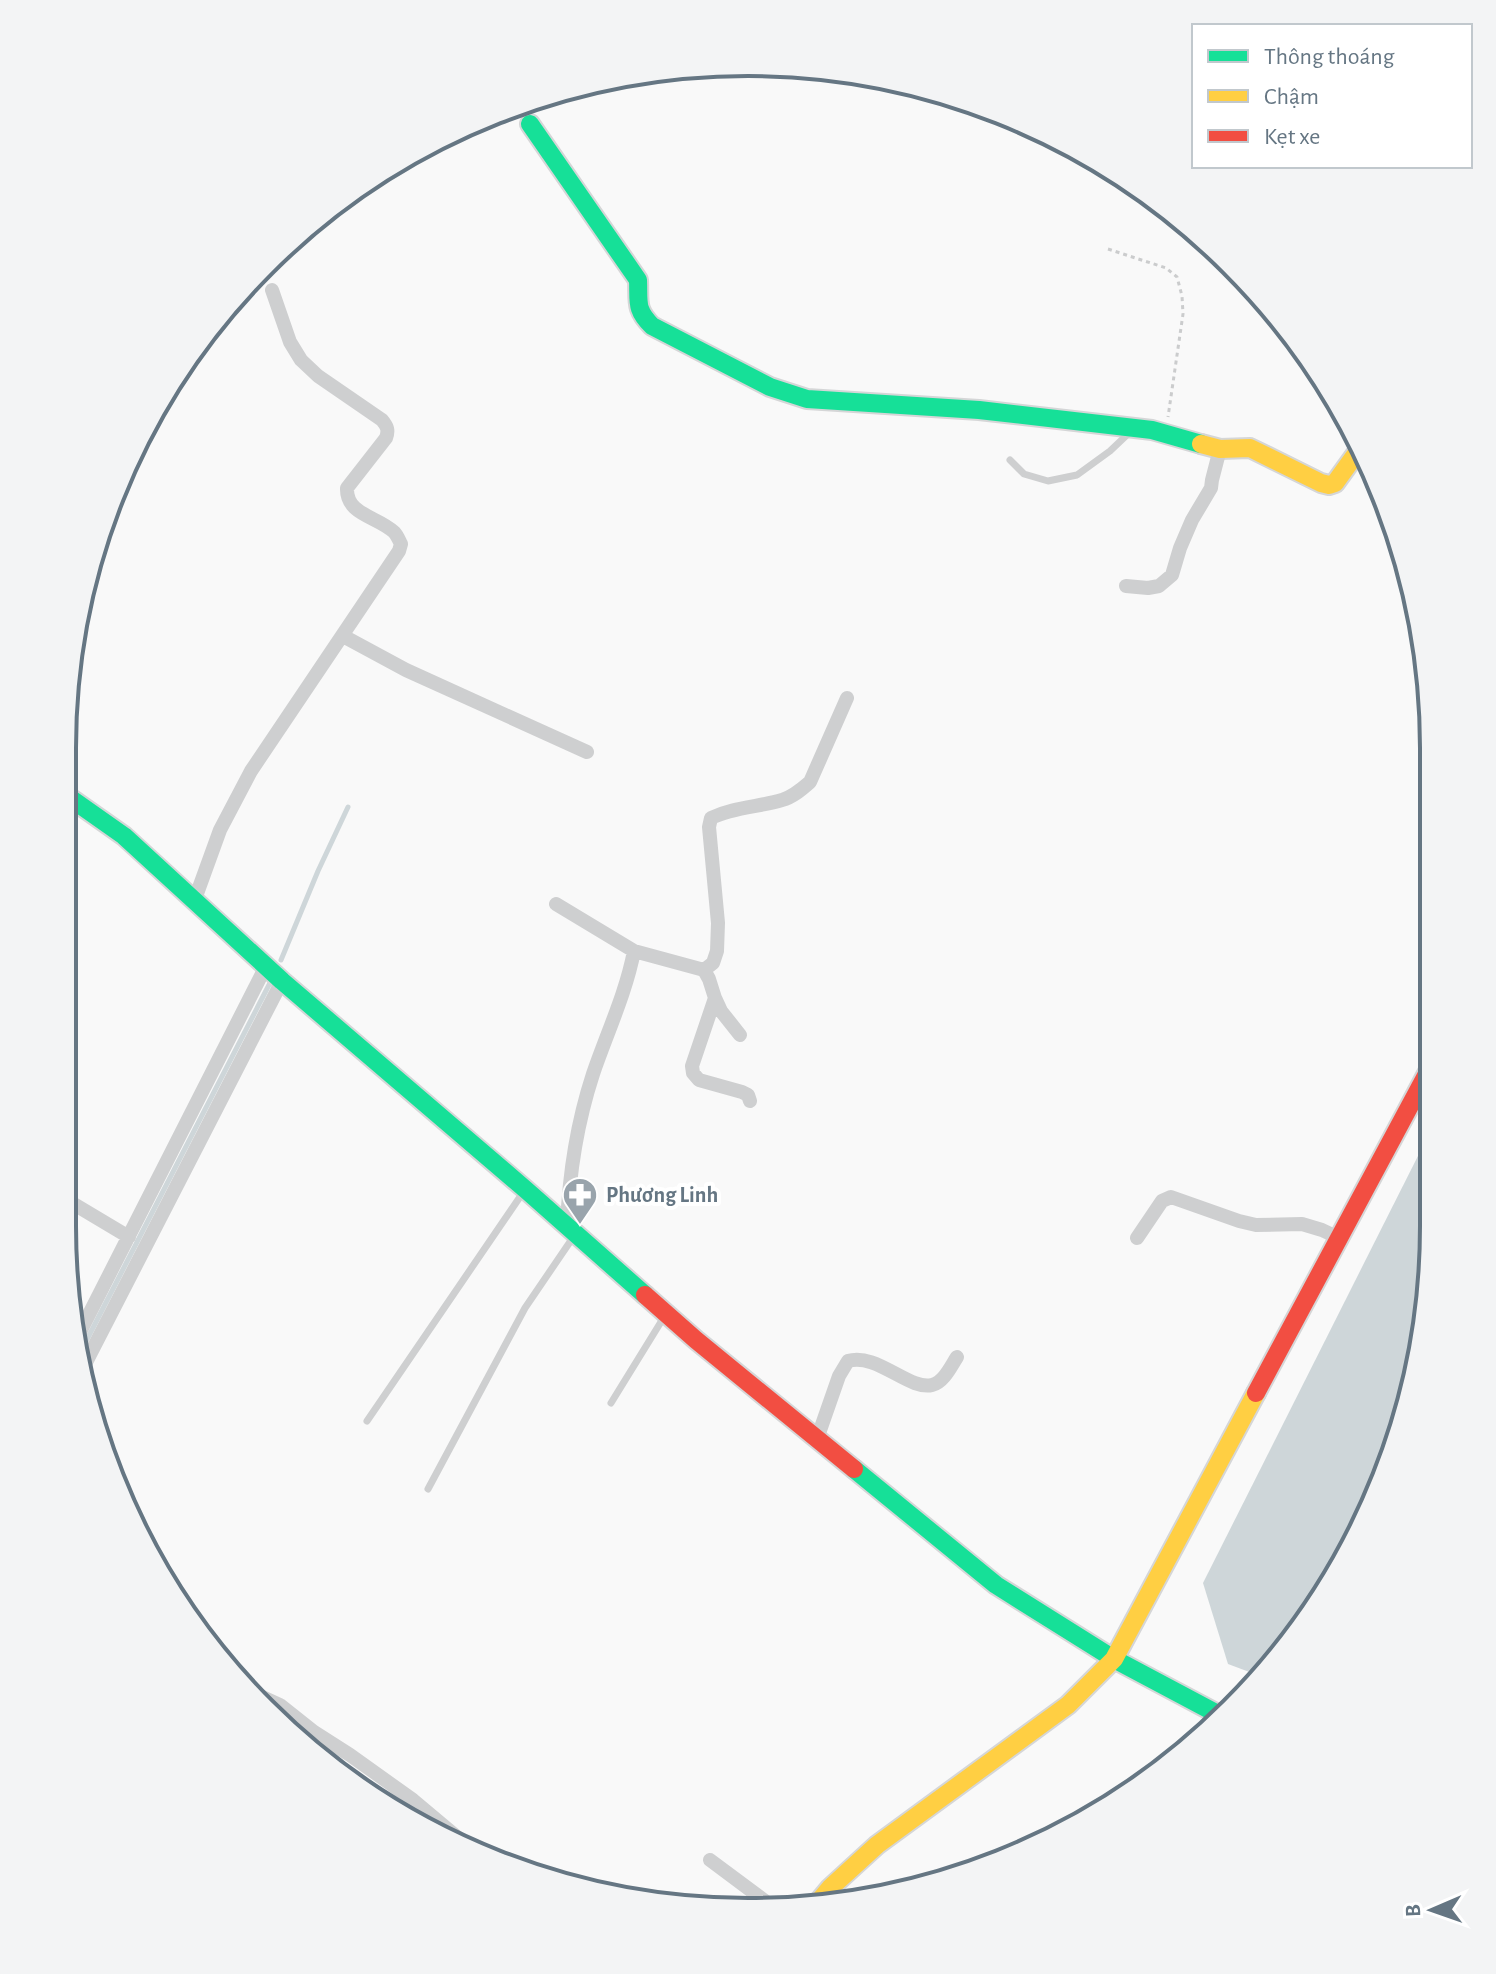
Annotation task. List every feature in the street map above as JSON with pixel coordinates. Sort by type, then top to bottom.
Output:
[{"type":"street","points":[[530,124],[638,280],[637,306],[642,317],[652,326],[770,387],[807,399],[979,410],[1166,433],[1220,449],[1250,448],[1329,485],[1335,483],[1354,457]]},
{"type":"street","points":[[195,899],[220,830],[251,771],[401,544],[394,532],[351,505],[347,498],[347,488],[386,438],[387,426],[301,360],[290,342],[272,290]]},
{"type":"street","points":[[1126,586],[1159,586],[1172,575],[1186,535],[1211,488],[1220,449]]},
{"type":"street","points":[[343,636],[406,670],[587,752]]},
{"type":"street","points":[[704,970],[713,963],[717,951],[718,923],[709,827],[711,818],[783,800],[800,791],[810,782],[847,698]]},
{"type":"street","points":[[76,802],[124,836],[282,981],[666,1314],[996,1585],[1209,1714]]},
{"type":"street","points":[[556,904],[634,951],[704,970],[721,1011],[740,1035]]},
{"type":"street","points":[[571,1230],[568,1189],[574,1151],[592,1077],[630,972],[634,951]]},
{"type":"street","points":[[84,1325],[266,966]]},
{"type":"street","points":[[89,1357],[282,981]]},
{"type":"street","points":[[715,998],[692,1066],[693,1073],[699,1080],[742,1092],[748,1095],[750,1101]]},
{"type":"street","points":[[826,1893],[877,1845],[1068,1705],[1114,1659],[1339,1238],[1420,1107]]},
{"type":"street","points":[[1137,1238],[1162,1201],[1171,1197],[1239,1221],[1256,1225],[1302,1224],[1339,1238]]},
{"type":"street","points":[[76,1205],[129,1237]]},
{"type":"street","points":[[817,1439],[839,1376],[848,1361],[857,1358],[872,1362],[921,1385],[933,1385],[943,1378],[957,1357]]},
{"type":"street","points":[[275,1703],[413,1800],[441,1824]]},
{"type":"street","points":[[710,1860],[761,1898]]},
{"type":"lane","points":[[1010,460],[1024,474],[1048,481],[1077,475],[1110,451],[1134,428]]},
{"type":"lane","points":[[367,1421],[525,1189]]},
{"type":"lane","points":[[428,1489],[525,1308],[571,1230]]},
{"type":"lane","points":[[611,1403],[666,1314]]},
{"type":"path","points":[[1108,249],[1166,268],[1177,277],[1183,314],[1166,433]]},
{"type":"shaded area","points":[[1420,1152],[1419,1270],[1407,1357],[1384,1442],[1351,1523],[1307,1599],[1250,1672],[1228,1664],[1203,1583]]},
{"type":"waterway","points":[[281,960],[348,807]]},
{"type":"waterway","points":[[86,1341],[272,979]]},
{"type":"traffic: fast","points":[[530,124],[638,280],[639,305],[652,326],[770,387],[807,399],[979,410],[1152,430],[1201,444]]},
{"type":"traffic: fast","points":[[76,802],[124,836],[282,981],[645,1295]]},
{"type":"traffic: fast","points":[[854,1469],[996,1585],[1114,1659],[1212,1711]]},
{"type":"traffic: slow","points":[[1201,444],[1220,449],[1250,448],[1329,485],[1335,483],[1354,457]]},
{"type":"traffic: slow","points":[[826,1893],[877,1845],[1068,1705],[1114,1659],[1256,1393]]},
{"type":"traffic: jam","points":[[1256,1393],[1420,1087]]},
{"type":"traffic: jam","points":[[645,1295],[854,1469]]},
{"type":"place","name":"Phương Linh","points":[[580,1226]]}]
